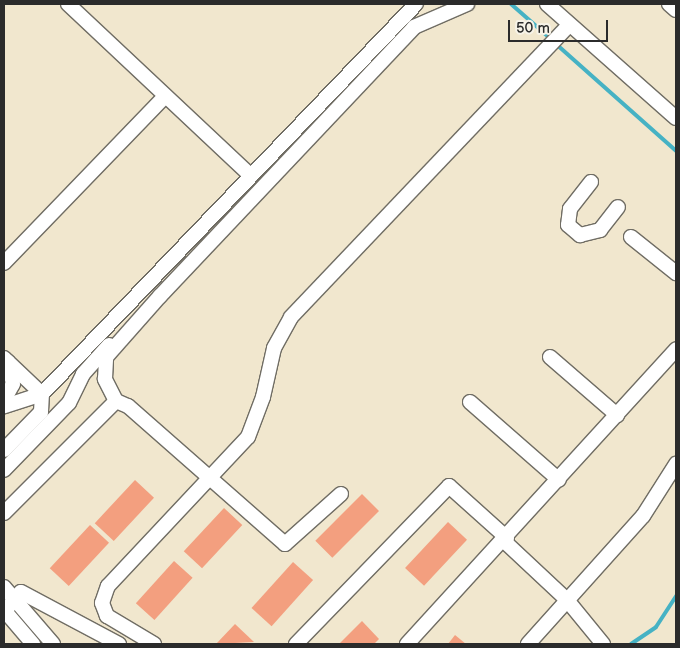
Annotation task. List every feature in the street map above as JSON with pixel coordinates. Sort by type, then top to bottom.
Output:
[{"type":"street","points":[[68,4],[251,176]]},
{"type":"street","points":[[4,406],[42,394],[416,4]]},
{"type":"street","points":[[341,494],[285,544],[128,406],[116,400],[105,379],[106,357],[160,296],[414,27],[467,4]]},
{"type":"street","points":[[547,4],[676,118]]},
{"type":"street","points":[[669,4],[676,10]]},
{"type":"street","points":[[154,644],[107,616],[102,603],[108,586],[248,437],[263,397],[274,348],[291,317],[569,25]]},
{"type":"street","points":[[6,257],[165,96]]},
{"type":"street","points":[[591,182],[570,209],[568,225],[580,235],[600,230],[618,206]]},
{"type":"street","points":[[632,237],[676,273]]},
{"type":"street","points":[[4,470],[68,403],[83,374],[102,352],[160,296]]},
{"type":"street","points":[[407,644],[559,480],[676,349]]},
{"type":"street","points":[[550,357],[617,415]]},
{"type":"street","points":[[4,450],[41,412],[42,394],[6,360]]},
{"type":"street","points":[[4,400],[13,384],[6,360]]},
{"type":"street","points":[[4,514],[116,400]]},
{"type":"street","points":[[470,402],[559,480]]},
{"type":"street","points":[[528,644],[642,516],[676,464]]},
{"type":"street","points":[[296,644],[449,486],[567,600],[603,644]]},
{"type":"street","points":[[4,586],[53,644]]},
{"type":"street","points":[[33,644],[4,611],[21,592],[38,598],[119,644]]},
{"type":"building","points":[[135,480],[154,498],[114,541],[95,523]]},
{"type":"building","points":[[362,494],[379,511],[332,558],[315,541]]},
{"type":"building","points":[[224,508],[242,525],[202,568],[184,551]]},
{"type":"building","points":[[448,522],[467,540],[424,586],[405,568]]},
{"type":"building","points":[[90,525],[109,543],[69,586],[50,568]]},
{"type":"building","points":[[174,561],[193,578],[154,620],[136,603]]},
{"type":"building","points":[[293,562],[313,580],[272,626],[252,608]]},
{"type":"building","points":[[362,621],[379,639],[374,644],[339,644]]},
{"type":"building","points":[[235,624],[254,642],[216,644]]},
{"type":"building","points":[[455,635],[466,644],[448,644]]},
{"type":"waterway","points":[[511,4],[551,39]]},
{"type":"waterway","points":[[556,44],[676,151]]},
{"type":"waterway","points":[[631,644],[656,627],[676,596]]}]
